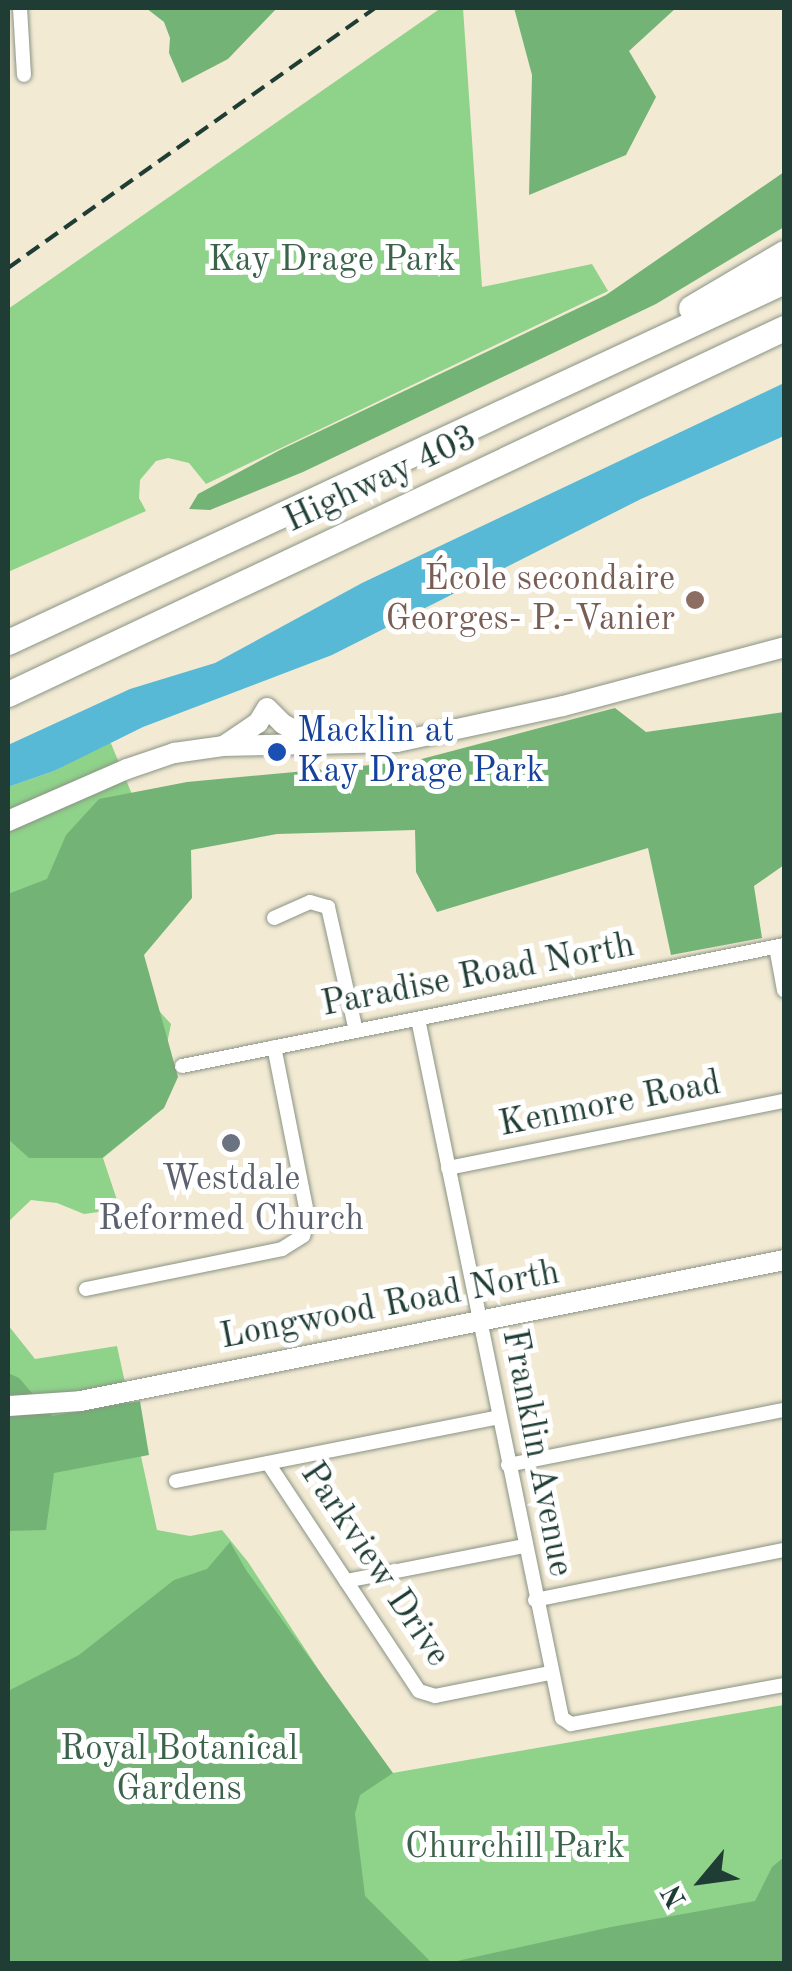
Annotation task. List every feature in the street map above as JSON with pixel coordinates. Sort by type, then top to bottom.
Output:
[{"type":"highway","points":[[588,369],[784,253]]},
{"type":"highway","name":"Highway 403","points":[[8,642],[784,281]]},
{"type":"highway","name":"Highway 403","points":[[8,694],[784,328]]},
{"type":"highway","points":[[732,354],[784,338]]},
{"type":"street","points":[[20,8],[24,75]]},
{"type":"street","points":[[8,822],[126,769],[174,753],[223,746],[397,742],[784,647]]},
{"type":"street","points":[[223,746],[258,724],[267,708],[293,730],[325,744]]},
{"type":"street","points":[[274,918],[310,902],[328,907],[356,1031]]},
{"type":"street","points":[[780,946],[784,990]]},
{"type":"street","name":"Paradise Road North","points":[[182,1066],[780,946]]},
{"type":"street","name":"Franklin Avenue","points":[[418,1018],[550,1674],[564,1722],[784,1684]]},
{"type":"street","points":[[86,1290],[282,1249],[303,1236],[308,1218],[274,1047]]},
{"type":"street","name":"Kenmore Road","points":[[448,1168],[784,1101]]},
{"type":"street","name":"Longwood Road North","points":[[8,1406],[81,1401],[784,1260]]},
{"type":"street","points":[[508,1465],[784,1410]]},
{"type":"street","points":[[176,1482],[498,1417]]},
{"type":"street","name":"Parkview Drive","points":[[268,1463],[424,1694],[435,1696],[550,1674]]},
{"type":"street","points":[[346,1581],[524,1546]]},
{"type":"street","points":[[535,1600],[784,1550]]},
{"type":"green space","points":[[146,8],[277,8],[228,59],[182,83],[169,53],[170,38],[164,22]]},
{"type":"green space","name":"Kay Drage Park","points":[[441,8],[463,8],[482,287],[592,264],[608,291],[206,484],[189,463],[168,458],[156,461],[140,480],[139,498],[146,511],[8,572],[8,309]]},
{"type":"green space","points":[[514,8],[676,8],[629,51],[656,97],[626,155],[529,195],[532,75]]},
{"type":"green space","points":[[784,172],[784,227],[656,304],[303,472],[210,510],[189,509],[198,494],[280,450],[606,295]]},
{"type":"green space","points":[[615,708],[646,732],[784,712],[784,865],[754,886],[762,938],[671,955],[648,848],[437,912],[416,872],[415,830],[277,834],[191,850],[192,898],[144,955],[178,1077],[164,1108],[102,1158],[29,1158],[8,1139],[8,894],[47,879],[66,835],[99,799],[187,782],[414,761]]},
{"type":"green space","points":[[110,741],[162,867],[131,955],[141,991],[171,1024],[152,1118],[103,1158],[120,1209],[84,1214],[57,1203],[31,1200],[8,1222],[8,787],[54,771]]},
{"type":"green space","name":"Royal Botanical Gardens","points":[[8,1325],[35,1359],[117,1346],[157,1530],[190,1536],[222,1530],[248,1562],[387,1774],[784,1705],[784,1963],[8,1963]]},
{"type":"green space","points":[[8,1373],[19,1378],[52,1416],[140,1401],[149,1455],[54,1473],[46,1530],[8,1531]]},
{"type":"green space","name":"Royal Botanical Gardens","points":[[230,1542],[246,1570],[393,1773],[360,1795],[355,1814],[365,1896],[432,1963],[8,1963],[8,1691],[79,1655],[174,1580],[207,1569]]},
{"type":"green space","points":[[784,1857],[784,1963],[448,1963],[611,1927],[755,1901],[772,1867]]},
{"type":"water","points":[[784,383],[784,436],[641,499],[332,655],[143,727],[54,771],[8,787],[8,745],[130,689],[215,663],[362,583]]},
{"type":"railway","points":[[8,268],[375,8]]},
{"type":"place","name":"École secondaire Georges- P.-Vanier","points":[[695,600]]},
{"type":"place","name":"Macklin at Kay Drage Park","points":[[277,752]]},
{"type":"place","name":"Westdale Reformed Church","points":[[231,1143]]},
{"type":"park label","name":"Churchill Park","points":[[515,1848]]}]
